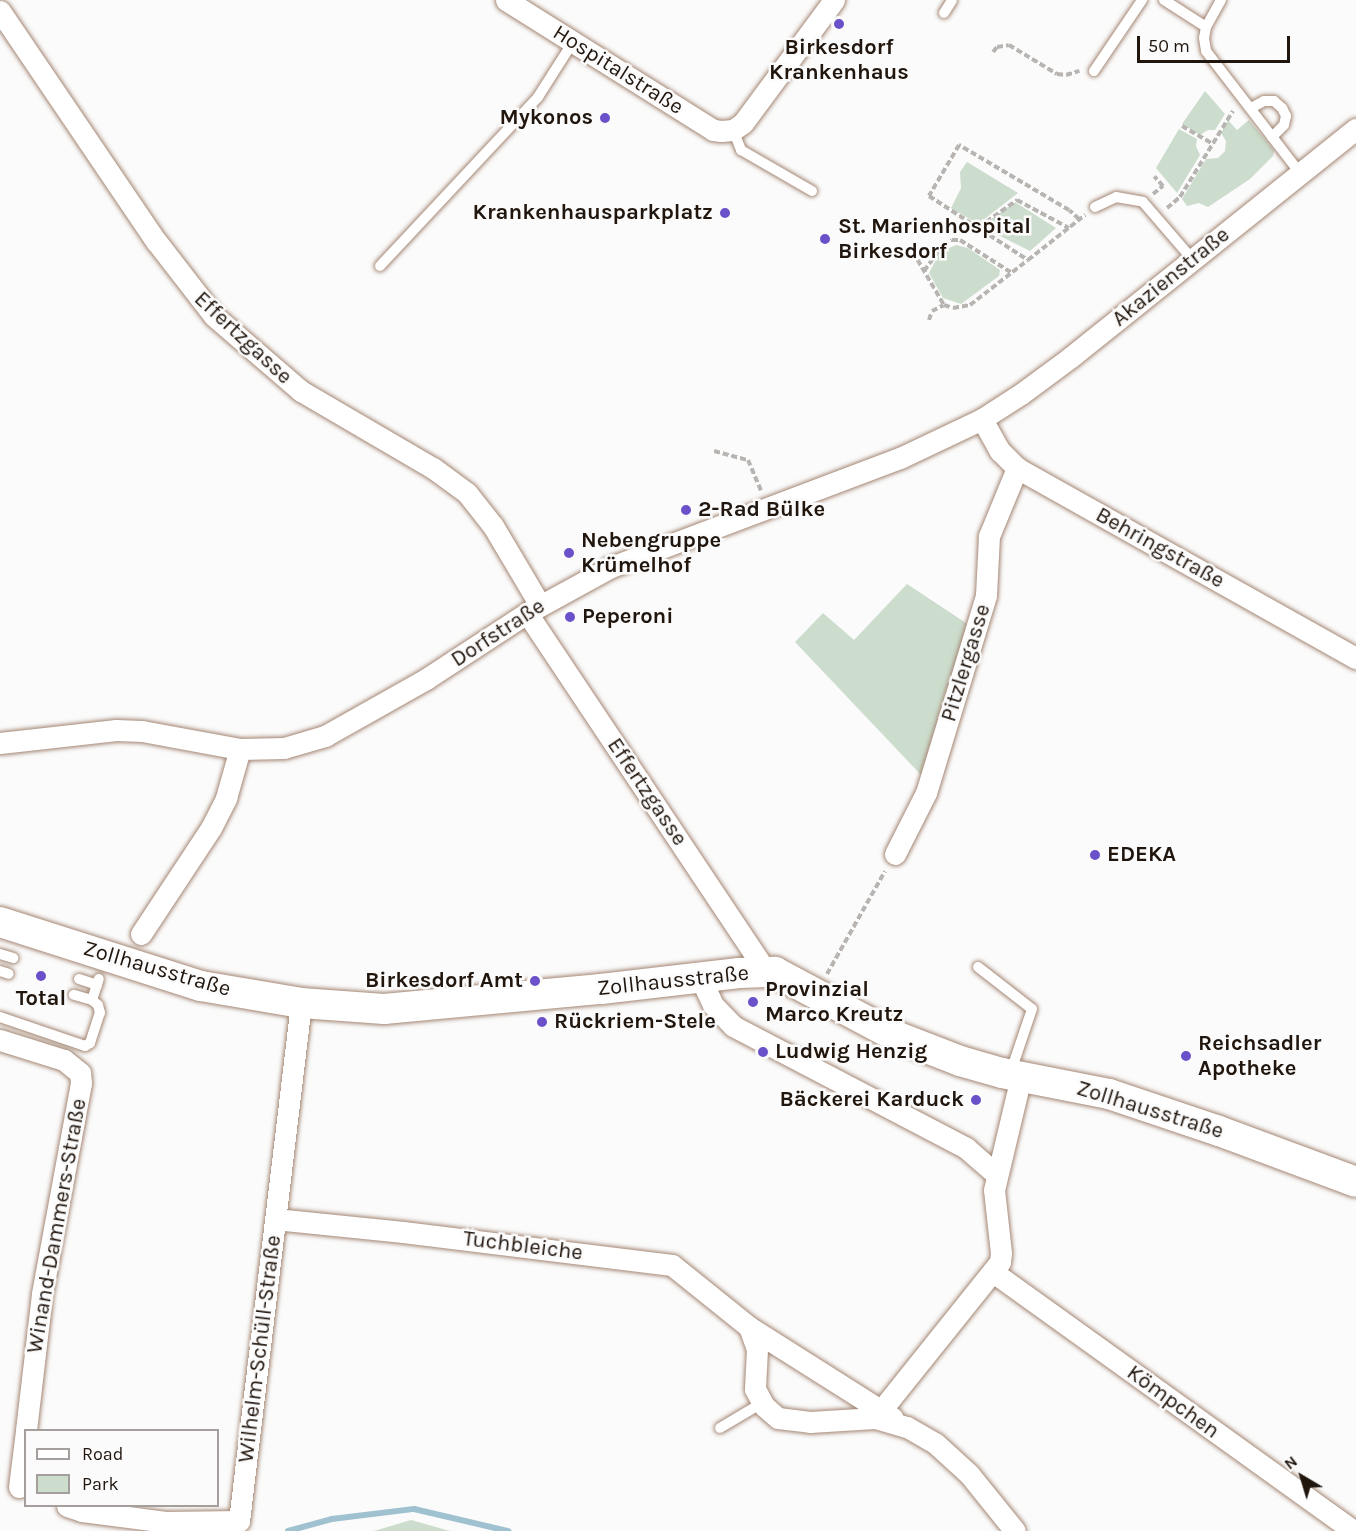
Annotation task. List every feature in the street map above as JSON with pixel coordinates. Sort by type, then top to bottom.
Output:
[{"type":"street","name":"Hospitalstraße","points":[[506,0],[713,130],[733,130]]},
{"type":"street","points":[[733,130],[751,113],[834,0]]},
{"type":"street","name":"Effertzgasse","points":[[0,11],[156,241],[214,315],[301,391],[433,468],[467,493],[493,526],[534,609],[766,971]]},
{"type":"street","name":"Akazienstraße","points":[[981,419],[1029,388],[1356,129]]},
{"type":"street","name":"Dorfstraße","points":[[0,743],[116,730],[142,731],[240,748],[284,748],[325,736],[426,679],[534,609],[611,567],[900,458],[981,419]]},
{"type":"street","name":"Behringstraße","points":[[981,419],[1000,451],[1017,468],[1356,658]]},
{"type":"street","name":"Pitzlergasse","points":[[895,854],[926,793],[986,595],[989,536],[1017,468]]},
{"type":"street","points":[[141,933],[211,828],[226,798],[240,748]]},
{"type":"street","name":"Zollhausstraße","points":[[0,922],[201,986],[301,1003],[384,1009],[766,971],[786,976],[917,1045],[960,1061],[1016,1076],[1109,1095],[1356,1182]]},
{"type":"street","points":[[700,977],[713,1005],[733,1026],[966,1148],[997,1175]]},
{"type":"street","name":"Wilhelm-Schüll-Straße","points":[[71,1507],[165,1522],[239,1521],[301,1003]]},
{"type":"street","name":"Winand-Dammers-Straße","points":[[0,1040],[64,1060],[80,1073],[81,1083],[42,1294],[26,1429]]},
{"type":"street","points":[[878,1414],[1000,1262],[994,1190],[1016,1076]]},
{"type":"street","name":"Tuchbleiche","points":[[276,1220],[403,1232],[672,1264],[748,1327],[878,1414],[907,1426],[935,1443],[969,1474],[1015,1531]]},
{"type":"street","name":"Kömpchen","points":[[993,1272],[1353,1531]]},
{"type":"street","points":[[748,1327],[757,1349],[754,1383],[762,1403]]},
{"type":"street","name":"Tuchbleiche","points":[[762,1403],[778,1418],[786,1421],[878,1414]]},
{"type":"street","name":"Winand-Dammers-Straße","points":[[22,1488],[24,1460]]},
{"type":"street","points":[[0,1475],[22,1488]]},
{"type":"street","points":[[1353,1531],[1356,1527]]},
{"type":"lane","points":[[944,13],[952,0]]},
{"type":"lane","points":[[1094,71],[1142,0]]},
{"type":"lane","points":[[1164,0],[1206,27]]},
{"type":"lane","points":[[1221,0],[1206,27],[1204,38],[1206,51],[1300,173]]},
{"type":"lane","points":[[380,266],[538,97],[573,42]]},
{"type":"lane","points":[[1251,108],[1264,101],[1275,101],[1282,108],[1286,116],[1284,125],[1272,136]]},
{"type":"lane","points":[[733,130],[741,150],[812,191]]},
{"type":"lane","points":[[1095,207],[1116,197],[1130,197],[1143,202],[1192,260]]},
{"type":"lane","points":[[0,954],[13,958]]},
{"type":"lane","points":[[978,967],[1032,1008],[1016,1076]]},
{"type":"lane","points":[[79,979],[98,982],[92,1000]]},
{"type":"lane","points":[[0,1017],[63,1033],[85,1046],[90,1043],[100,1013],[98,1005],[92,1000],[74,998]]},
{"type":"lane","points":[[720,1428],[762,1403]]},
{"type":"path","points":[[993,52],[997,47],[1009,45],[1057,74],[1094,71]]},
{"type":"path","points":[[1157,216],[1180,197],[1241,96]]},
{"type":"path","points":[[1182,126],[1213,144]]},
{"type":"path","points":[[1028,260],[929,196],[959,145],[1069,210],[1079,219]]},
{"type":"path","points":[[979,227],[1017,200],[1068,228]]},
{"type":"path","points":[[900,250],[909,249],[913,252],[944,304],[954,308],[970,306],[1095,207]]},
{"type":"path","points":[[924,271],[943,245],[952,240],[960,240],[1012,273]]},
{"type":"path","points":[[929,320],[932,311],[944,304]]},
{"type":"path","points":[[714,451],[748,460],[768,507]]},
{"type":"path","points":[[816,993],[895,854]]},
{"type":"green space","points":[[1205,91],[1225,114],[1215,130],[1208,130],[1200,135],[1182,124]]},
{"type":"green space","points":[[1228,120],[1237,130],[1249,120],[1274,150],[1273,156],[1250,179],[1208,207],[1199,203],[1187,206],[1182,199],[1206,159],[1218,158],[1225,151],[1226,141],[1221,133]]},
{"type":"green space","points":[[1179,129],[1197,139],[1196,146],[1200,155],[1177,193],[1156,168]]},
{"type":"green space","points":[[967,162],[1018,193],[978,224],[951,208],[961,188],[960,172]]},
{"type":"green space","points":[[1015,202],[1056,228],[1030,251],[986,229],[987,222]]},
{"type":"green space","points":[[956,245],[968,248],[1000,270],[999,276],[961,304],[943,298],[929,273],[940,252]]},
{"type":"green space","points":[[907,584],[969,625],[923,777],[795,642],[823,613],[854,640]]},
{"type":"green space","points":[[411,1520],[450,1531],[374,1531]]},
{"type":"waterway","points":[[288,1531],[332,1519],[414,1509],[508,1531]]},
{"type":"place","name":"Birkesdorf Krankenhaus","points":[[839,24]]},
{"type":"place","name":"Mykonos","points":[[605,118]]},
{"type":"place","name":"Krankenhausparkplatz","points":[[725,213]]},
{"type":"place","name":"St. Marienhospital Birkesdorf","points":[[825,239]]},
{"type":"place","name":"2-Rad Bülke","points":[[686,510]]},
{"type":"place","name":"Nebengruppe Krümelhof","points":[[569,553]]},
{"type":"place","name":"Peperoni","points":[[570,617]]},
{"type":"place","name":"EDEKA","points":[[1095,855]]},
{"type":"place","name":"Total","points":[[41,976]]},
{"type":"place","name":"Birkesdorf Amt","points":[[535,981]]},
{"type":"place","name":"Provinzial Marco Kreutz","points":[[753,1002]]},
{"type":"place","name":"Rückriem-Stele","points":[[542,1022]]},
{"type":"place","name":"Ludwig Henzig","points":[[763,1052]]},
{"type":"place","name":"Reichsadler Apotheke","points":[[1186,1056]]},
{"type":"place","name":"Bäckerei Karduck","points":[[976,1100]]}]
